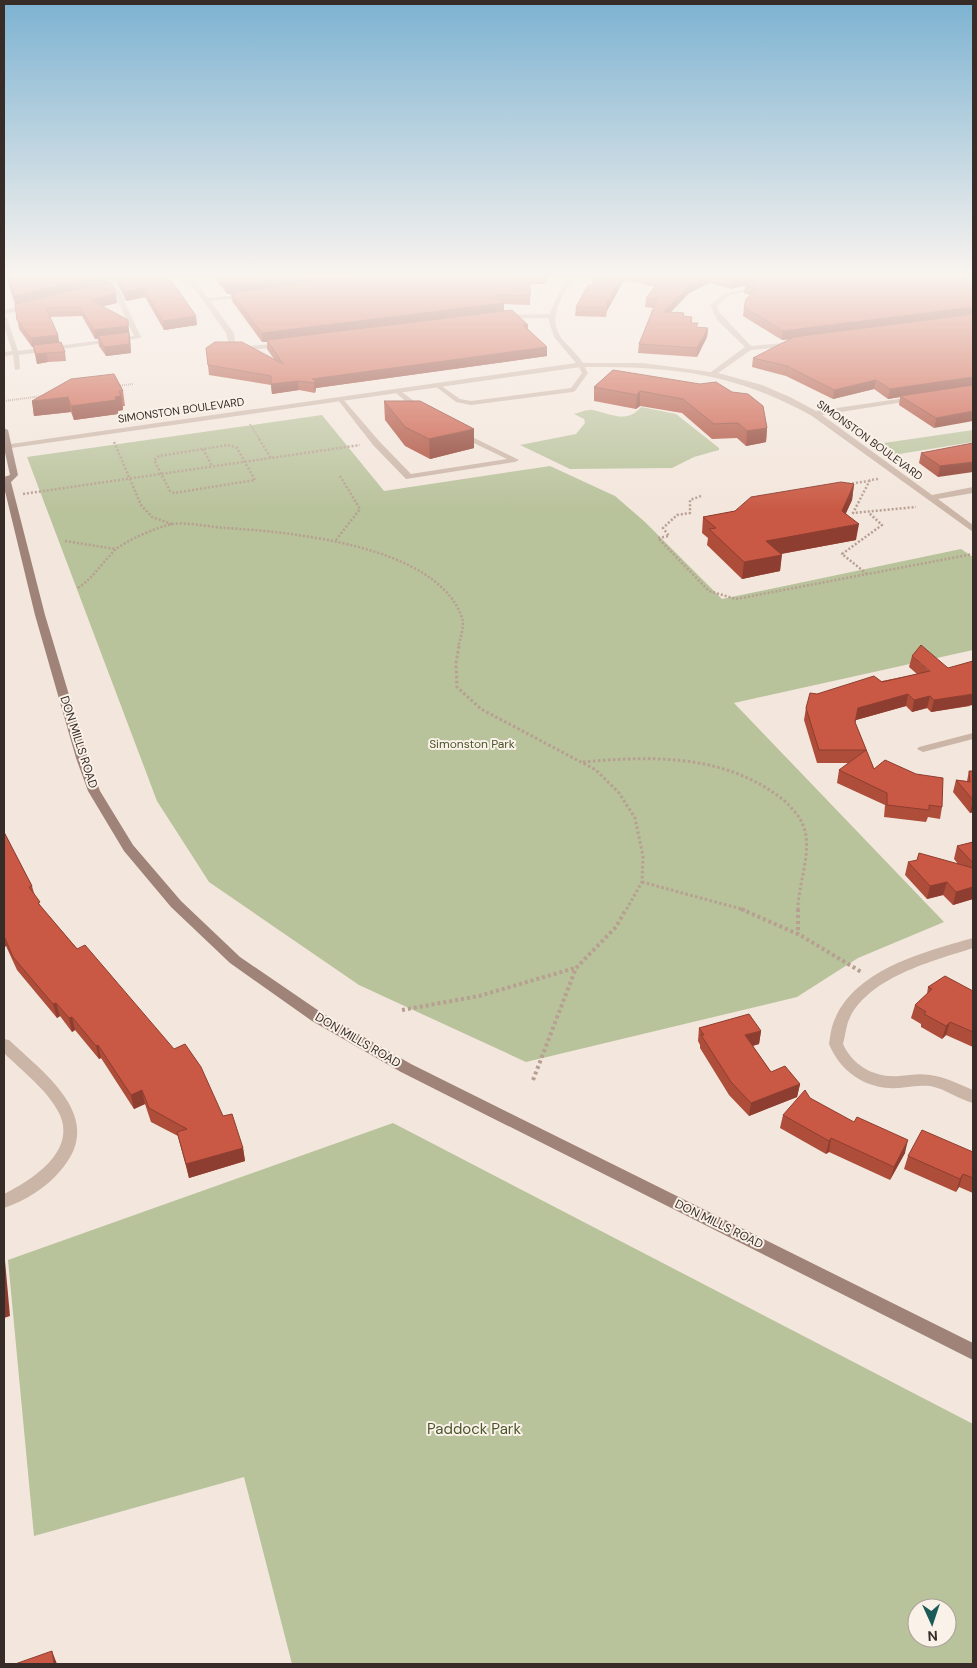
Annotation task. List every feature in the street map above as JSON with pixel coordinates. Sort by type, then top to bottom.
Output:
[{"type":"main road","name":"DON MILLS ROAD","points":[[4,430],[6,446],[14,474],[7,486],[40,615],[82,758],[94,790],[109,819],[128,848],[176,904],[235,960],[317,1017],[406,1068],[973,1352]]},
{"type":"street","points":[[575,355],[581,365]]},
{"type":"street","points":[[714,373],[737,355]]},
{"type":"street","name":"SIMONSTON BOULEVARD","points":[[6,446],[581,365],[637,364],[688,368],[752,383],[788,398],[815,414],[973,529]]},
{"type":"street","points":[[815,414],[927,397]]},
{"type":"street","points":[[930,498],[973,490]]},
{"type":"street","points":[[923,749],[973,736]]},
{"type":"street","points":[[973,943],[897,969],[874,981],[849,1009],[840,1027],[836,1044],[845,1062],[858,1072],[874,1079],[893,1082],[912,1079],[936,1081],[973,1097]]},
{"type":"street","points":[[4,1044],[45,1085],[70,1121],[68,1145],[55,1167],[20,1194],[4,1201]]},
{"type":"lane","points":[[16,355],[17,370]]},
{"type":"lane","points":[[438,386],[458,401],[470,403],[555,394],[573,390],[585,372],[581,365]]},
{"type":"lane","points":[[397,391],[426,414]]},
{"type":"lane","points":[[340,400],[376,443],[409,477],[515,460],[449,428]]},
{"type":"path","points":[[114,386],[133,384]]},
{"type":"path","points":[[4,401],[49,395]]},
{"type":"path","points":[[247,420],[271,458]]},
{"type":"path","points":[[112,439],[132,479],[141,505],[152,517],[173,524],[302,534],[336,540],[366,549],[422,572],[449,594],[463,619],[456,663],[457,687],[481,709],[583,762],[609,782],[628,804],[639,832],[643,856],[642,882],[616,927],[576,968],[533,1080]]},
{"type":"path","points":[[7,486],[132,479],[376,443]]},
{"type":"path","points":[[234,446],[246,462],[255,480],[188,492],[170,491],[154,460],[155,458],[203,449],[234,446]]},
{"type":"path","points":[[203,449],[212,466]]},
{"type":"path","points":[[336,540],[360,509],[340,476]]},
{"type":"path","points":[[846,485],[878,478]]},
{"type":"path","points":[[870,480],[852,513],[916,507]]},
{"type":"path","points":[[701,496],[690,500],[690,513],[677,515],[663,528],[669,536],[658,538],[709,591],[736,599],[973,554]]},
{"type":"path","points":[[867,574],[842,554],[882,525],[868,513]]},
{"type":"path","points":[[78,588],[88,581],[116,549],[173,524]]},
{"type":"path","points":[[65,541],[116,549]]},
{"type":"path","points":[[583,762],[634,760],[696,763],[738,774],[776,794],[798,816],[804,832],[805,856],[797,905],[798,934]]},
{"type":"path","points":[[642,882],[759,915],[798,934],[874,981]]},
{"type":"path","points":[[402,1010],[479,996],[576,968]]},
{"type":"green space","points":[[641,407],[676,414],[719,448],[719,450],[694,457],[672,468],[570,469],[520,445],[576,434],[585,423],[584,419],[574,414],[593,410],[624,416],[636,412]]},
{"type":"green space","name":"Simonston Park","points":[[322,415],[384,491],[550,466],[615,496],[645,522],[722,599],[961,549],[973,557],[973,650],[734,703],[944,922],[858,958],[797,997],[526,1062],[359,985],[209,882],[157,801],[27,457]]},
{"type":"green space","points":[[973,430],[973,442],[893,455],[877,444]]},
{"type":"green space","name":"Paddock Park","points":[[393,1123],[973,1424],[973,1664],[292,1664],[244,1477],[34,1536],[8,1260]]},
{"type":"building","points":[[207,355],[266,355],[283,364],[277,355],[489,355],[312,379],[315,380],[314,383],[298,381],[271,384],[271,376],[208,365]]},
{"type":"building","points":[[759,355],[973,355],[973,377],[890,389],[876,380],[834,390],[787,366],[753,358]]},
{"type":"building","points":[[613,370],[700,384],[716,382],[732,392],[748,394],[763,406],[767,428],[747,431],[738,423],[714,424],[683,399],[640,391],[637,395],[594,387]]},
{"type":"building","points":[[114,374],[123,391],[119,391],[121,396],[115,397],[116,400],[71,406],[68,397],[32,401],[71,379]]},
{"type":"building","points":[[973,385],[973,411],[936,418],[900,396]]},
{"type":"building","points":[[384,401],[420,401],[474,429],[429,439],[405,427]]},
{"type":"building","points":[[973,443],[973,462],[940,466],[921,453]]},
{"type":"building","points":[[841,482],[854,484],[842,511],[859,524],[766,541],[782,555],[744,562],[709,529],[716,528],[703,517],[735,511],[751,497]]},
{"type":"building","points":[[921,645],[948,668],[973,661],[973,694],[934,700],[930,696],[914,700],[908,694],[858,708],[855,722],[874,769],[885,760],[916,774],[943,778],[942,807],[929,805],[929,810],[887,805],[887,793],[839,770],[866,750],[819,750],[806,708],[810,693],[817,694],[874,676],[882,682],[930,671],[912,656]]},
{"type":"building","points":[[969,771],[973,771],[973,800],[956,780],[970,782]]},
{"type":"building","points":[[4,832],[32,886],[29,887],[40,902],[38,903],[77,949],[85,945],[174,1049],[185,1044],[201,1067],[223,1116],[232,1114],[243,1148],[186,1164],[177,1132],[187,1129],[149,1108],[142,1090],[131,1095],[98,1045],[96,1046],[72,1017],[69,1018],[56,1003],[53,1004],[13,957],[4,936]]},
{"type":"building","points":[[973,842],[973,863],[957,846]]},
{"type":"building","points":[[919,853],[973,868],[973,887],[956,892],[947,882],[930,886],[908,862],[917,860]]},
{"type":"building","points":[[945,976],[973,991],[973,1032],[950,1022],[946,1026],[924,1014],[926,1012],[915,1005],[932,989],[928,987]]},
{"type":"building","points":[[749,1014],[761,1031],[745,1035],[771,1072],[785,1066],[800,1084],[751,1103],[731,1082],[701,1035],[704,1035],[699,1028]]},
{"type":"building","points":[[805,1090],[810,1098],[854,1122],[857,1117],[908,1140],[894,1167],[831,1138],[829,1141],[783,1115]]},
{"type":"building","points":[[922,1130],[973,1152],[973,1178],[963,1174],[960,1179],[908,1156]]},
{"type":"building","points":[[52,1651],[54,1664],[15,1664]]}]
